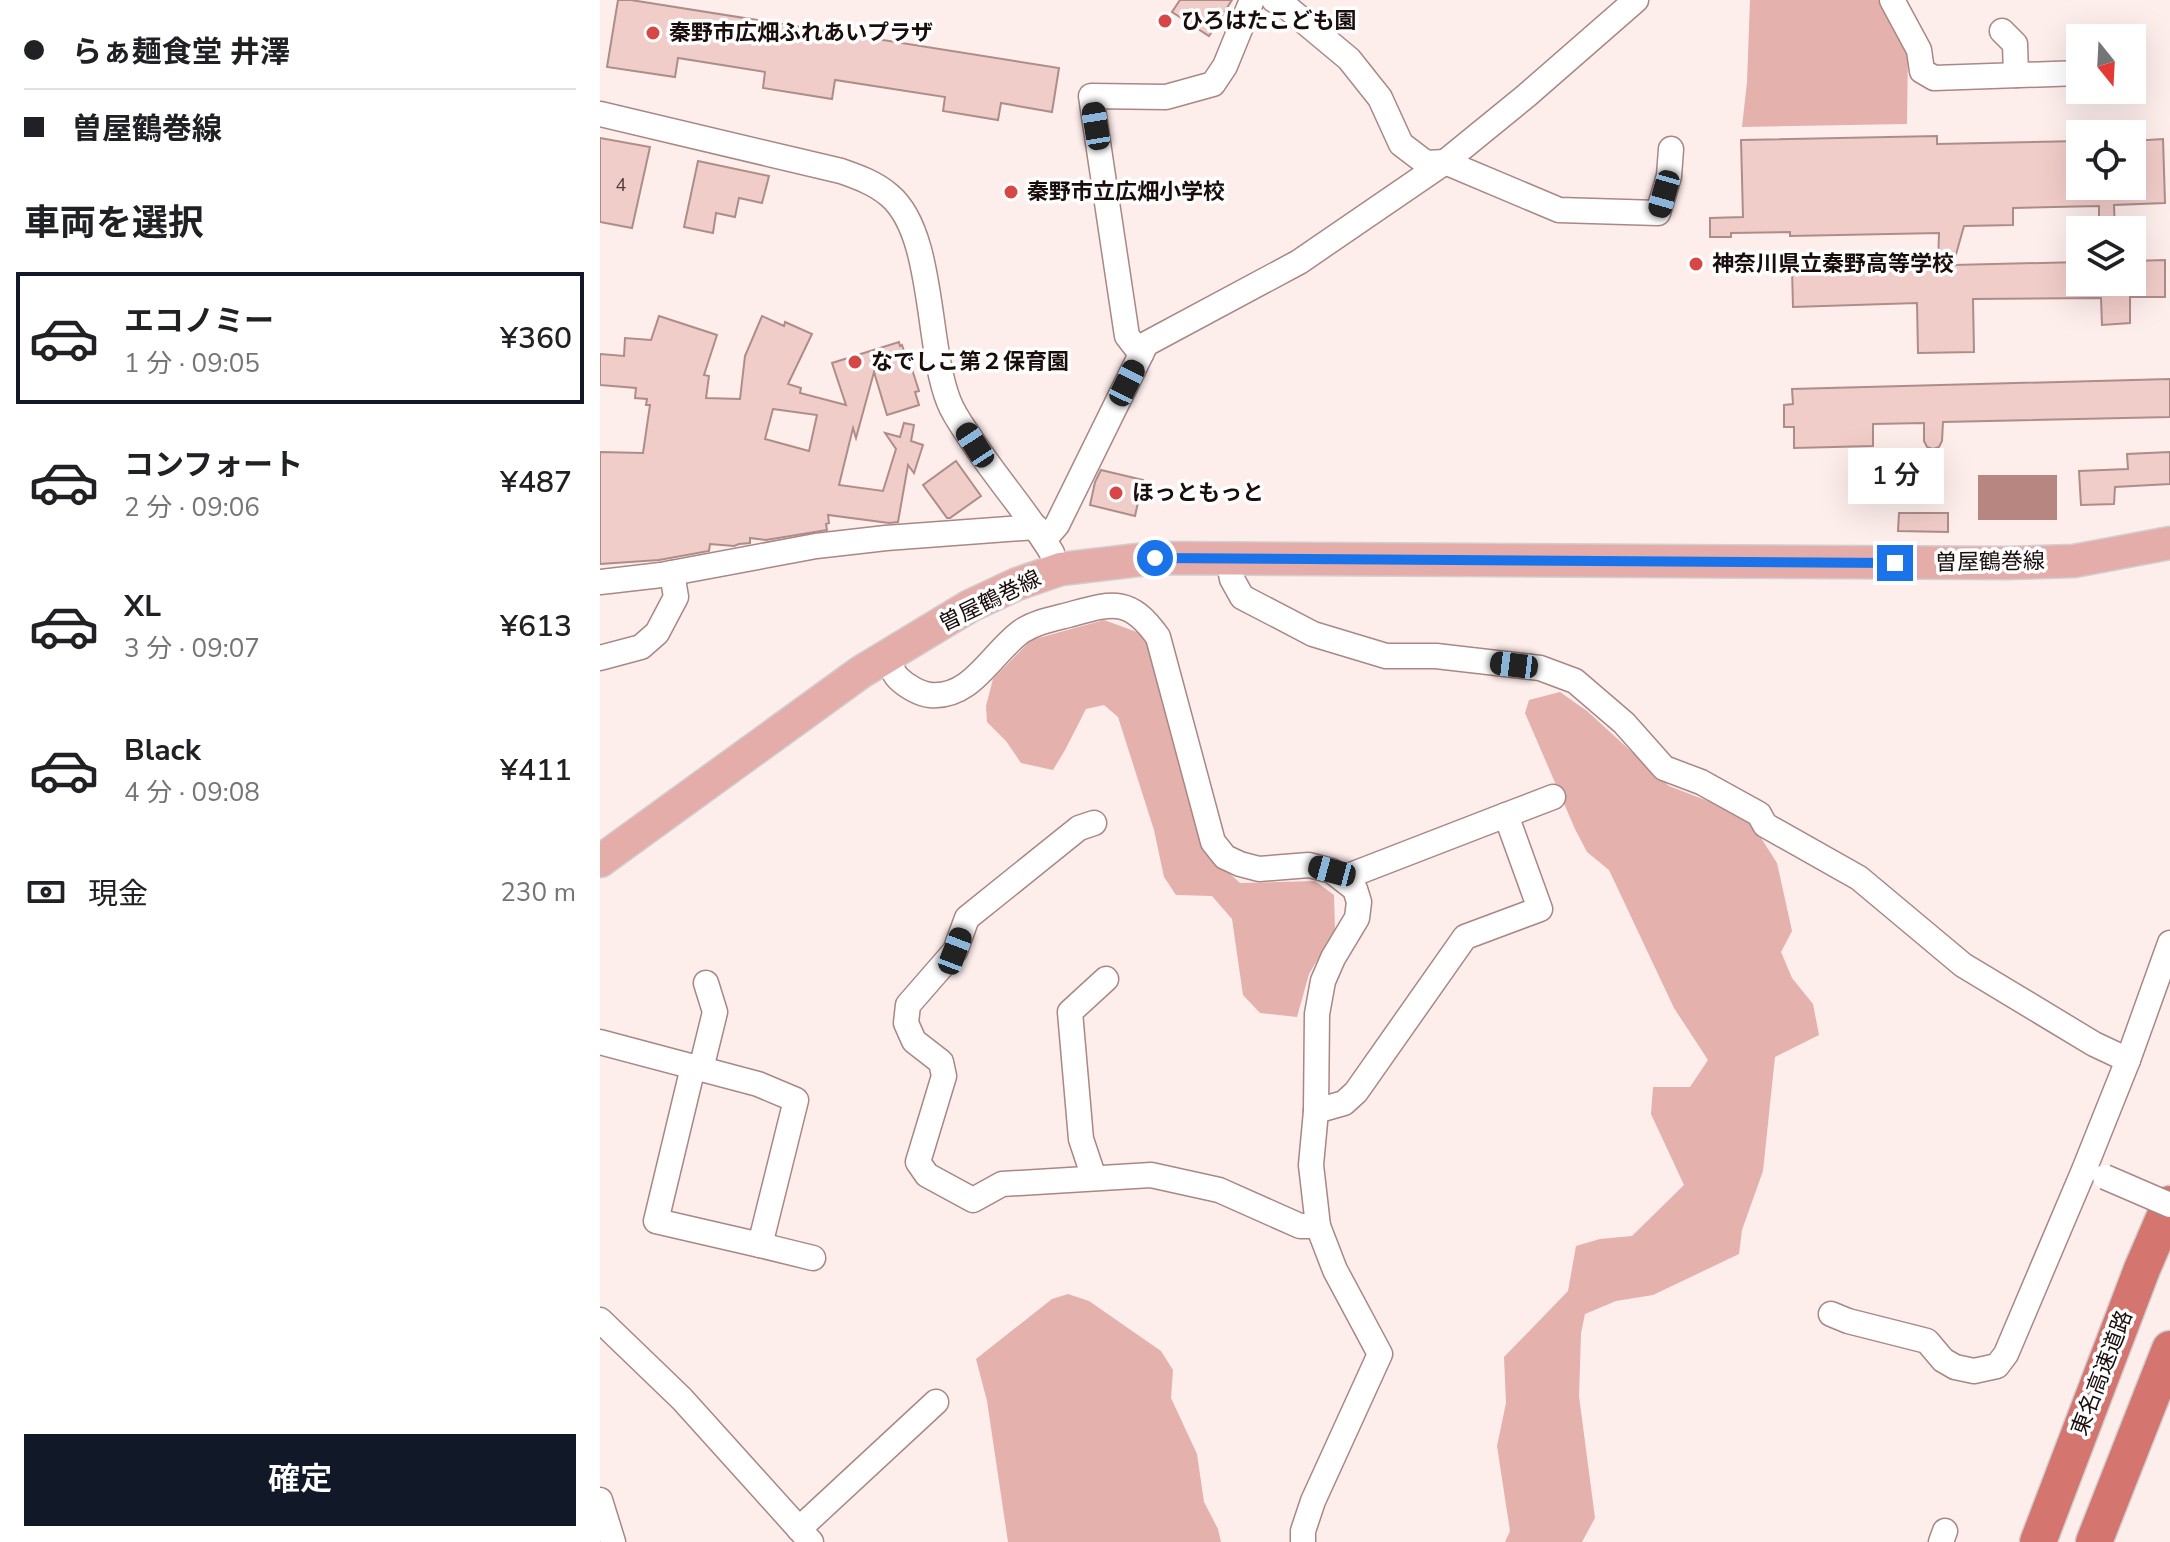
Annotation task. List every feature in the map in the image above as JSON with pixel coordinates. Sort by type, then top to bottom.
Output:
[{"type":"highway","name":"東名高速道路","points":[[2038,1542],[2142,1269],[2170,1204]]},
{"type":"highway","points":[[2094,1542],[2170,1349]]},
{"type":"main road","name":"曽屋鶴巻線","points":[[600,861],[861,672],[970,606],[1017,584],[1061,569],[1155,558],[2007,563],[2074,561],[2170,543]]},
{"type":"street","points":[[1141,354],[1127,336],[1091,96],[1166,97],[1213,84],[1225,66],[1252,0]]},
{"type":"street","points":[[600,582],[672,573],[816,546],[886,538],[1040,534],[1057,525],[1146,344],[1299,262],[1445,162],[1636,0]]},
{"type":"street","points":[[1892,0],[1919,50],[1922,71],[1934,78],[2066,73]]},
{"type":"street","points":[[1286,3],[1349,59],[1380,98],[1401,144],[1426,163],[1445,162],[1559,210],[1658,213],[1669,176],[1671,149]]},
{"type":"street","points":[[2002,31],[2015,44],[2016,75]]},
{"type":"street","points":[[600,114],[841,171],[871,182],[890,195],[904,211],[917,240],[936,355],[949,402],[985,460],[1040,534],[1061,569]]},
{"type":"street","points":[[1228,559],[1232,579],[1242,597],[1313,634],[1386,656],[1436,656],[1540,668],[1575,681],[1624,723],[1664,768],[1701,782],[1759,814],[1765,825],[1859,878],[1963,965],[2094,1044],[2128,1060]]},
{"type":"street","points":[[600,658],[641,647],[657,633],[676,597],[672,573]]},
{"type":"street","points":[[887,657],[898,678],[922,694],[942,696],[957,691],[972,680],[1021,631],[1037,623],[1107,604],[1129,608],[1145,619],[1158,637],[1213,842],[1225,857],[1259,869],[1309,865],[1332,871],[1355,889],[1359,902],[1357,918],[1323,981],[1317,1014],[1316,1111],[1311,1165],[1318,1226],[1335,1270],[1380,1354],[1313,1501],[1303,1531],[1303,1542]]},
{"type":"street","points":[[1343,878],[1553,797]]},
{"type":"street","points":[[1316,1111],[1344,1103],[1356,1092],[1465,937],[1540,909],[1506,815]]},
{"type":"street","points":[[1094,823],[1079,828],[967,918],[955,951],[908,1005],[906,1023],[914,1041],[941,1062],[944,1076],[918,1162],[927,1175],[973,1200],[1002,1184],[1151,1175],[1219,1190],[1300,1226],[1318,1226]]},
{"type":"street","points":[[1831,1314],[1927,1341],[1943,1360],[1955,1367],[1974,1371],[1997,1366],[2006,1354],[2095,1174],[2128,1060],[2170,943]]},
{"type":"street","points":[[1094,1178],[1081,1139],[1070,1012],[1106,979]]},
{"type":"street","points":[[706,983],[715,1012],[656,1221],[813,1258]]},
{"type":"street","points":[[600,1042],[758,1084],[796,1100],[760,1245]]},
{"type":"street","points":[[2095,1174],[2170,1204]]},
{"type":"street","points":[[600,1320],[682,1399],[805,1535],[936,1402]]},
{"type":"street","points":[[600,1500],[613,1542]]},
{"type":"shaded area","points":[[1750,0],[1882,0],[1908,51],[1907,124],[1742,127]]},
{"type":"shaded area","points":[[1978,475],[2057,475],[2057,520],[1978,520]]},
{"type":"shaded area","points":[[1104,620],[1145,635],[1206,852],[1240,883],[1315,881],[1334,895],[1335,930],[1309,974],[1297,1017],[1260,1013],[1243,995],[1232,919],[1212,896],[1176,895],[1164,877],[1154,830],[1118,717],[1104,705],[1086,709],[1053,770],[1021,763],[1006,741],[987,722],[986,706],[993,679],[1031,640]]},
{"type":"shaded area","points":[[1560,692],[1587,711],[1669,786],[1747,816],[1777,863],[1792,931],[1781,952],[1792,978],[1813,1004],[1819,1035],[1775,1057],[1763,1171],[1742,1230],[1739,1254],[1653,1295],[1616,1301],[1585,1314],[1581,1333],[1579,1396],[1595,1518],[1582,1542],[1505,1542],[1510,1531],[1497,1446],[1506,1403],[1504,1357],[1568,1291],[1576,1246],[1600,1239],[1632,1236],[1684,1185],[1651,1114],[1653,1087],[1690,1087],[1708,1060],[1674,1008],[1609,870],[1587,852],[1525,713],[1529,700]]},
{"type":"shaded area","points":[[1068,1294],[1089,1301],[1161,1351],[1173,1370],[1171,1398],[1197,1454],[1204,1502],[1221,1542],[1008,1542],[987,1401],[976,1359],[1052,1299]]},
{"type":"building","points":[[618,0],[1059,68],[1052,112],[1001,103],[998,120],[943,111],[945,97],[835,80],[832,99],[763,88],[765,72],[678,58],[675,77],[607,67]]},
{"type":"building","points":[[1180,0],[1232,0],[1209,36],[1172,12]]},
{"type":"building","points":[[1937,136],[1937,144],[2066,141],[2066,200],[2146,200],[2146,140],[2163,139],[2165,203],[2114,205],[2114,216],[2099,216],[2099,206],[2013,208],[2013,225],[1964,226],[1953,265],[2066,262],[2066,296],[2130,296],[2130,323],[2102,325],[2101,298],[1973,299],[1974,352],[1918,353],[1917,303],[1793,307],[1792,269],[1938,266],[1939,233],[1790,236],[1790,232],[1731,233],[1731,237],[1710,237],[1710,218],[1743,217],[1741,140]]},
{"type":"building","points":[[600,138],[650,147],[632,228],[600,222]]},
{"type":"building","points":[[698,161],[769,176],[762,203],[739,198],[735,217],[716,213],[713,233],[684,227]]},
{"type":"building","points":[[2165,260],[2165,297],[2132,297],[2146,296],[2146,261]]},
{"type":"building","points":[[659,316],[717,335],[704,375],[709,376],[706,398],[740,399],[745,356],[762,316],[784,326],[785,322],[812,334],[788,384],[801,388],[800,393],[846,405],[832,363],[899,342],[909,360],[919,391],[915,392],[919,405],[887,415],[874,372],[856,438],[853,428],[839,485],[883,491],[896,449],[885,433],[900,437],[904,423],[914,425],[911,441],[923,445],[914,473],[908,465],[898,522],[828,515],[827,530],[766,540],[750,538],[750,543],[734,546],[710,544],[709,551],[659,560],[600,564],[600,452],[643,453],[650,405],[646,405],[647,399],[635,398],[636,388],[600,385],[600,354],[624,356],[625,338],[651,340]],"holes":[[[773,409],[817,415],[809,451],[765,439]]]},
{"type":"building","points":[[2170,379],[2170,417],[1943,422],[1942,441],[1939,447],[1933,449],[1927,447],[1924,441],[1924,423],[1873,424],[1873,446],[1794,448],[1794,427],[1784,427],[1784,405],[1793,404],[1792,389]]},
{"type":"building","points":[[2170,452],[2170,484],[2115,487],[2114,504],[2081,505],[2079,471],[2128,469],[2127,454]]},
{"type":"building","points":[[956,461],[981,496],[947,518],[923,485]]},
{"type":"building","name":"ほっともっと","points":[[1101,470],[1143,480],[1135,516],[1090,505]]},
{"type":"building","points":[[1899,513],[1948,513],[1948,532],[1898,531]]},
{"type":"place","name":"ひろはたこども園","points":[[1165,21]]},
{"type":"place","name":"秦野市広畑ふれあいプラザ","points":[[653,33]]},
{"type":"place","name":"秦野市立広畑小学校","points":[[1011,192]]},
{"type":"place","name":"神奈川県立秦野高等学校","points":[[1696,264]]},
{"type":"place","name":"なでしこ第２保育園","points":[[855,362]]},
{"type":"place","name":"ほっともっと","points":[[1116,493]]},
{"type":"route","points":[[1155,558],[1895,563]]}]
